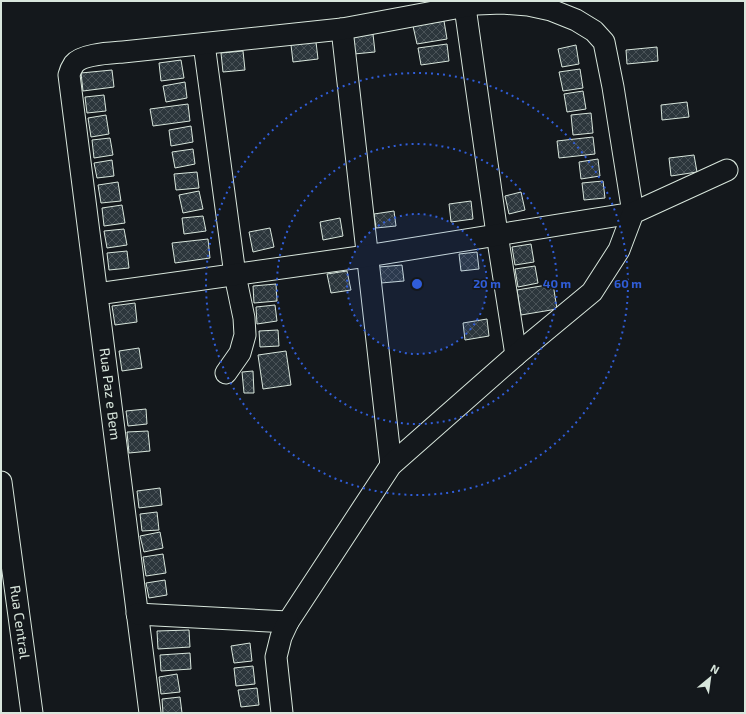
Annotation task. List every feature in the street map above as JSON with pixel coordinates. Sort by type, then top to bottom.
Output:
[{"type":"street","points":[[226,373],[240,353],[245,335],[244,318],[235,275],[204,44],[342,29],[477,4],[502,3],[528,5],[551,10],[576,20],[594,31],[604,42],[613,87],[633,213],[619,250],[592,292],[516,355],[391,465],[288,622],[281,637],[276,657],[282,713]]},
{"type":"street","points":[[465,7],[497,234],[516,355]]},
{"type":"street","points":[[342,29],[391,465]]},
{"type":"street","name":"Rua Paz e Bem","points":[[150,713],[69,75],[74,64],[80,59],[90,56],[204,44]]},
{"type":"street","points":[[97,294],[367,256],[633,213],[727,170]]},
{"type":"street","name":"Rua Central","points":[[1,482],[32,713]]},
{"type":"street","points":[[137,614],[288,622]]},
{"type":"building","points":[[444,21],[447,39],[417,44],[413,26]]},
{"type":"building","points":[[373,34],[375,52],[354,54],[352,37]]},
{"type":"building","points":[[316,42],[318,59],[293,62],[291,45]]},
{"type":"building","points":[[447,44],[449,61],[421,65],[418,48]]},
{"type":"building","points":[[576,45],[579,64],[562,67],[558,49]]},
{"type":"building","points":[[657,47],[658,61],[627,64],[626,50]]},
{"type":"building","points":[[243,51],[245,70],[223,72],[221,53]]},
{"type":"building","points":[[181,60],[184,78],[161,81],[159,63]]},
{"type":"building","points":[[580,69],[583,88],[563,91],[559,72]]},
{"type":"building","points":[[112,70],[114,87],[83,91],[81,73]]},
{"type":"building","points":[[185,82],[187,98],[166,102],[163,86]]},
{"type":"building","points":[[583,91],[586,109],[567,112],[564,94]]},
{"type":"building","points":[[104,95],[106,111],[87,113],[85,97]]},
{"type":"building","points":[[687,102],[689,117],[662,120],[661,105]]},
{"type":"building","points":[[188,104],[190,121],[153,126],[150,109]]},
{"type":"building","points":[[591,113],[593,133],[573,135],[571,115]]},
{"type":"building","points":[[106,115],[109,134],[91,137],[88,118]]},
{"type":"building","points":[[191,126],[193,142],[171,146],[169,130]]},
{"type":"building","points":[[593,137],[595,154],[559,158],[557,141]]},
{"type":"building","points":[[110,138],[113,155],[94,158],[92,140]]},
{"type":"building","points":[[193,149],[195,164],[175,168],[172,152]]},
{"type":"building","points":[[694,155],[697,172],[671,176],[669,158]]},
{"type":"building","points":[[598,159],[600,176],[581,179],[579,162]]},
{"type":"building","points":[[112,160],[114,176],[97,178],[94,163]]},
{"type":"building","points":[[197,172],[199,188],[176,190],[174,174]]},
{"type":"building","points":[[603,181],[605,198],[584,200],[582,183]]},
{"type":"building","points":[[118,182],[121,201],[101,203],[98,185]]},
{"type":"building","points":[[199,191],[203,209],[183,213],[179,195]]},
{"type":"building","points":[[521,192],[525,210],[509,214],[505,196]]},
{"type":"building","points":[[471,201],[473,219],[451,222],[449,204]]},
{"type":"building","points":[[122,205],[125,223],[104,226],[102,208]]},
{"type":"building","points":[[394,211],[396,226],[376,228],[374,214]]},
{"type":"building","points":[[203,216],[206,231],[184,234],[182,218]]},
{"type":"building","points":[[340,218],[343,236],[323,240],[320,222]]},
{"type":"building","points":[[270,228],[274,247],[253,252],[249,232]]},
{"type":"building","points":[[124,229],[127,245],[107,248],[104,231]]},
{"type":"building","points":[[208,239],[210,258],[175,263],[172,243]]},
{"type":"building","points":[[531,244],[534,262],[515,265],[512,247]]},
{"type":"building","points":[[127,251],[129,268],[109,270],[107,253]]},
{"type":"building","points":[[477,252],[479,269],[461,271],[459,254]]},
{"type":"building","points":[[402,265],[404,281],[381,283],[379,267]]},
{"type":"building","points":[[535,266],[538,283],[518,287],[515,269]]},
{"type":"building","points":[[347,271],[351,290],[331,293],[327,274]]},
{"type":"building","points":[[276,284],[277,301],[254,303],[253,286]]},
{"type":"building","points":[[553,284],[557,309],[521,315],[517,290]]},
{"type":"building","points":[[135,303],[137,322],[115,325],[112,306]]},
{"type":"building","points":[[275,305],[277,321],[257,324],[256,307]]},
{"type":"building","points":[[487,319],[489,336],[465,340],[463,323]]},
{"type":"building","points":[[278,330],[279,346],[260,347],[259,331]]},
{"type":"building","points":[[139,348],[142,368],[122,371],[119,351]]},
{"type":"building","points":[[286,351],[291,385],[263,389],[258,355]]},
{"type":"building","points":[[253,371],[254,393],[244,393],[242,372]]},
{"type":"building","points":[[146,409],[147,424],[128,426],[126,411]]},
{"type":"building","points":[[148,431],[150,451],[129,453],[127,432]]},
{"type":"building","points":[[160,488],[162,505],[139,508],[137,491]]},
{"type":"building","points":[[157,512],[159,530],[142,531],[140,514]]},
{"type":"building","points":[[160,532],[163,548],[144,552],[140,536]]},
{"type":"building","points":[[163,554],[166,573],[146,576],[143,557]]},
{"type":"building","points":[[165,580],[167,595],[149,598],[146,583]]},
{"type":"building","points":[[189,630],[190,647],[158,649],[157,631]]},
{"type":"building","points":[[250,643],[252,661],[234,663],[231,646]]},
{"type":"building","points":[[190,653],[191,669],[161,671],[160,655]]},
{"type":"building","points":[[253,666],[255,684],[236,686],[234,668]]},
{"type":"building","points":[[177,674],[180,692],[161,694],[159,677]]},
{"type":"building","points":[[257,688],[259,705],[241,707],[238,690]]},
{"type":"building","points":[[180,697],[182,713],[163,713],[162,699]]}]
